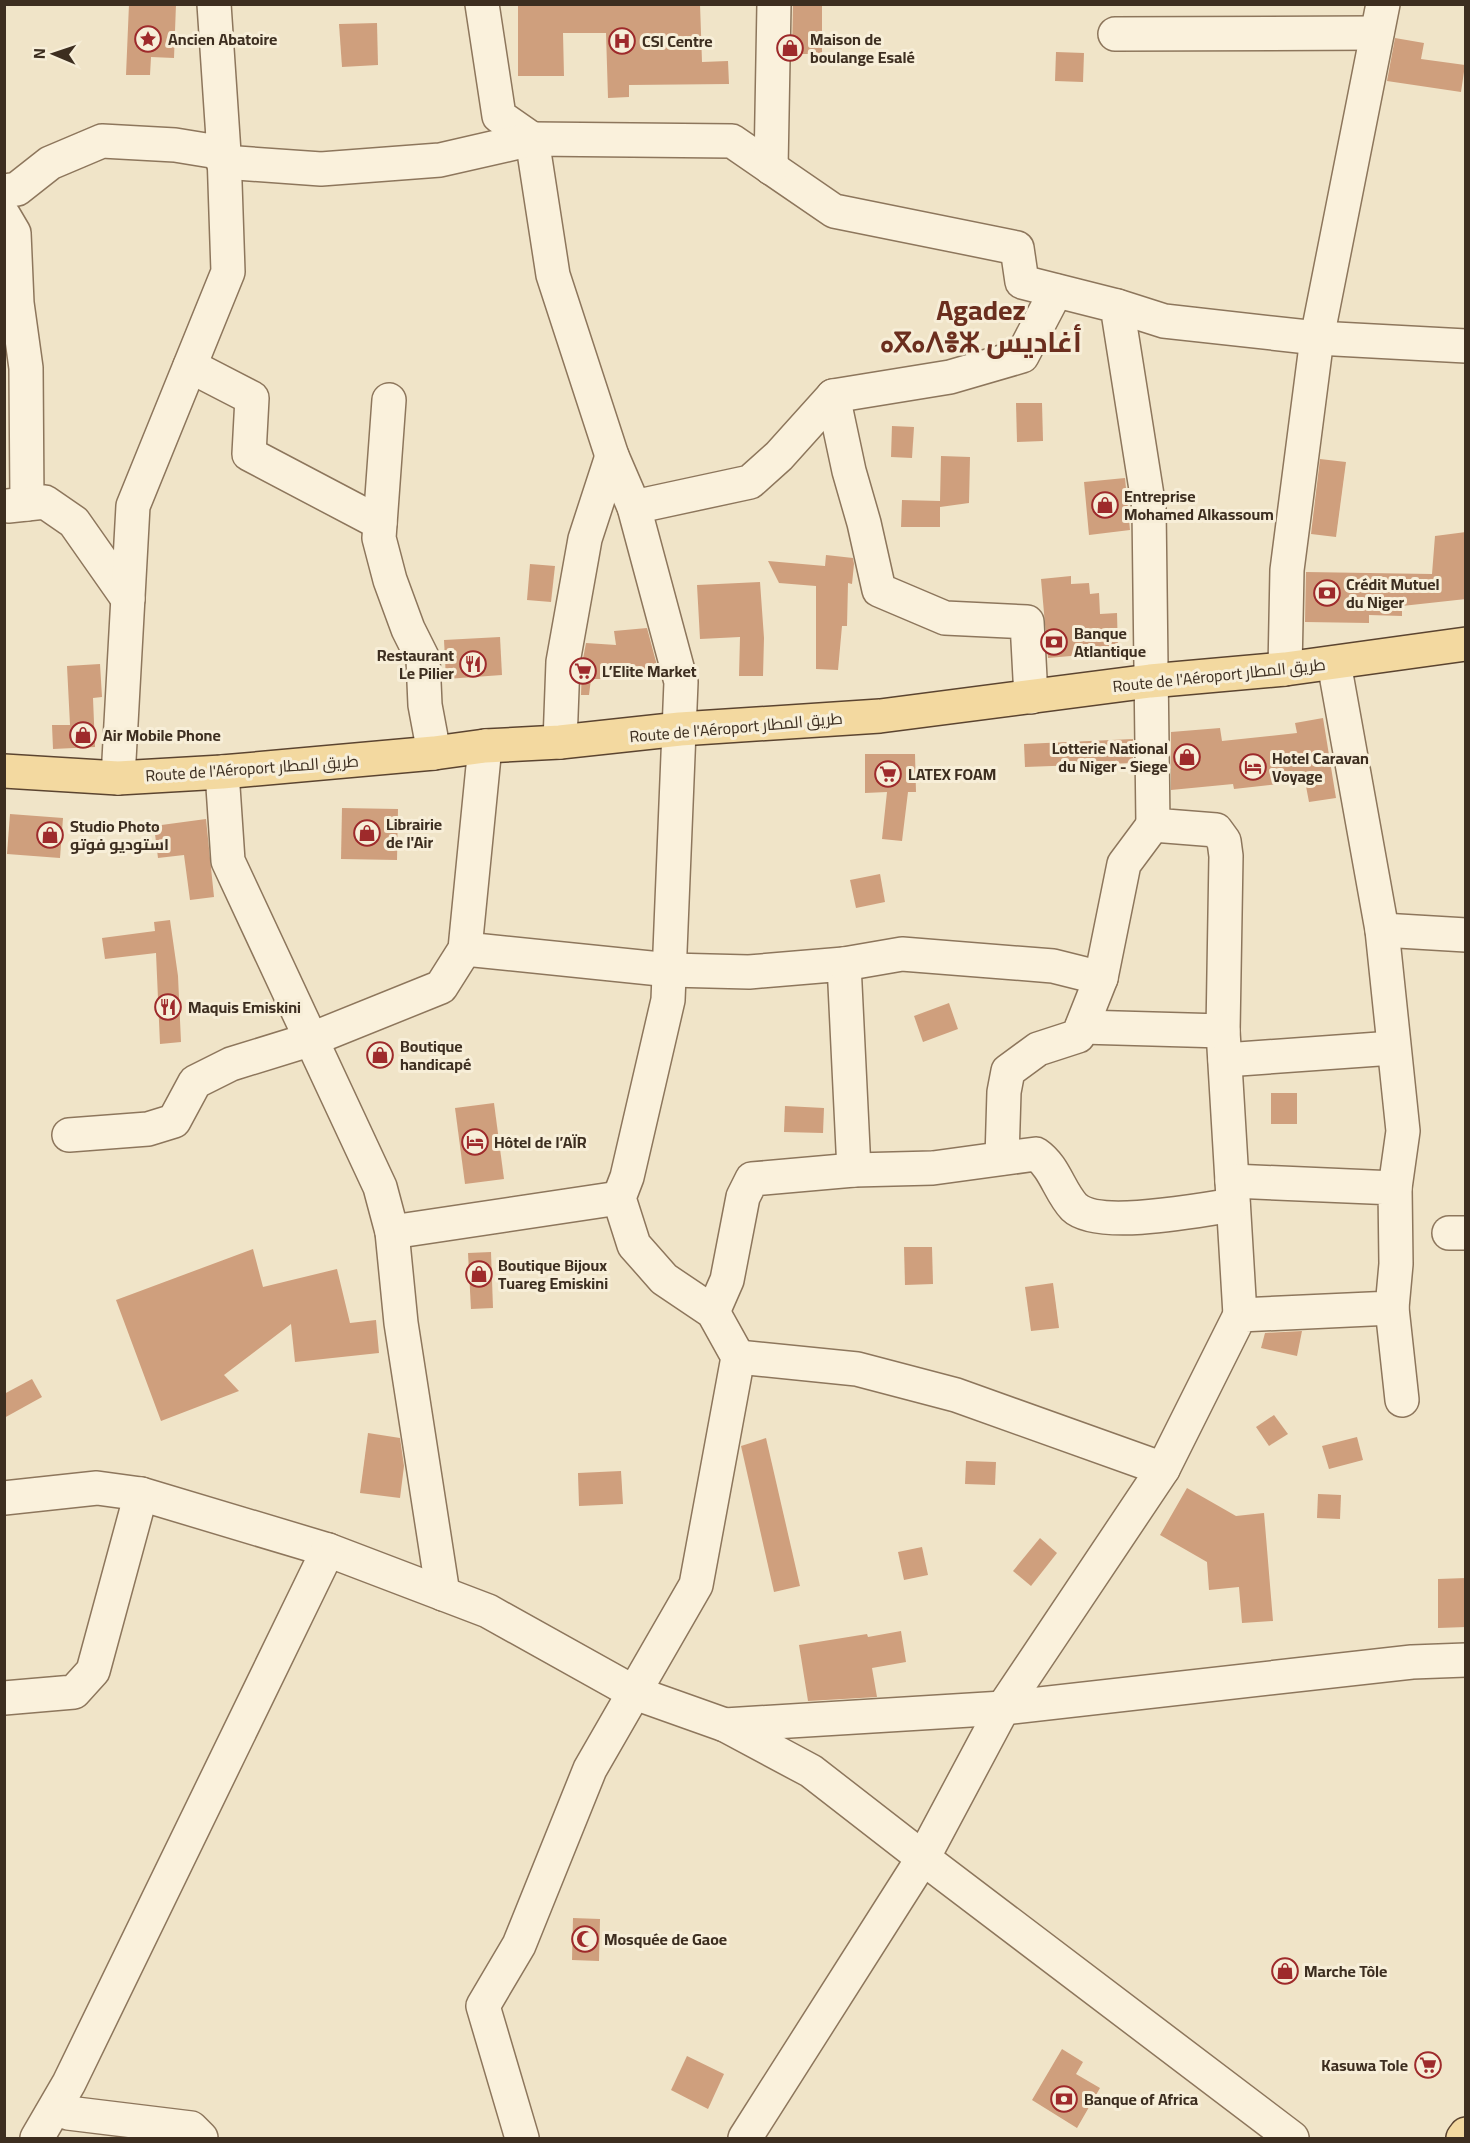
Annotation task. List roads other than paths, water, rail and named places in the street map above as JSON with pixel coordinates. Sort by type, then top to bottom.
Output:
[{"type":"main road","name":"Route de l'Aéroport طريق المطار","points":[[4,771],[118,778],[222,772],[680,729],[880,716],[1150,681],[1334,663],[1466,644]]},
{"type":"main road","points":[[1463,2139],[1466,2134]]},
{"type":"street","points":[[118,778],[133,506],[228,272],[224,158],[214,4]]},
{"type":"street","points":[[482,4],[499,116],[532,140],[553,275],[612,456],[634,507],[681,682],[668,1000],[627,1177],[619,1198],[634,1245],[664,1279],[713,1312],[738,1357],[696,1584],[590,1769],[519,1945],[483,2006],[522,2139]]},
{"type":"street","points":[[771,168],[774,4]]},
{"type":"street","points":[[1115,34],[1380,19],[1317,338],[1287,570],[1285,669]]},
{"type":"street","points":[[4,190],[17,189],[50,163],[102,141],[175,145],[224,158],[321,169],[440,160],[532,140],[732,141],[834,211],[1017,248],[1022,282],[1117,306],[1164,321],[1317,338],[1466,346]]},
{"type":"street","points":[[4,216],[14,233],[17,303],[26,368],[16,505],[45,502],[74,522],[128,599]]},
{"type":"street","points":[[634,507],[750,482],[779,456],[833,396],[950,377],[1022,356],[1056,291]]},
{"type":"street","points":[[1002,1158],[1004,1092],[1008,1071],[1038,1049],[1078,1036],[1101,978],[1124,864],[1153,825],[1149,508],[1117,306]]},
{"type":"street","points":[[190,366],[252,398],[249,454],[380,523]]},
{"type":"street","points":[[833,396],[879,590],[945,618],[1027,622],[1031,697]]},
{"type":"street","points":[[389,400],[379,538],[390,580],[408,629],[423,659],[424,705],[434,753]]},
{"type":"street","points":[[560,742],[563,662],[585,539],[612,456]]},
{"type":"street","points":[[1334,663],[1382,930],[1403,1131],[1395,1188],[1396,1264],[1392,1308],[1402,1400]]},
{"type":"street","points":[[69,1135],[148,1129],[174,1120],[195,1082],[231,1064],[312,1039],[441,987],[465,949],[485,746]]},
{"type":"street","points":[[222,772],[228,861],[380,1187],[392,1232],[401,1323],[443,1594]]},
{"type":"street","points":[[745,2139],[923,1858],[1003,1708],[1163,1469],[1239,1315],[1224,1046],[1226,856],[1224,841],[1216,830],[1153,825]]},
{"type":"street","points":[[1382,930],[1466,934]]},
{"type":"street","points":[[465,949],[670,970],[749,972],[844,964],[902,954],[1053,966],[1101,978]]},
{"type":"street","points":[[844,964],[854,1170]]},
{"type":"street","points":[[1082,1027],[1224,1046],[1393,1048]]},
{"type":"street","points":[[713,1312],[727,1280],[743,1197],[752,1179],[854,1170],[933,1168],[1036,1154],[1044,1160],[1074,1207],[1089,1215],[1142,1218],[1233,1193],[1395,1188]]},
{"type":"street","points":[[392,1232],[619,1198]]},
{"type":"street","points":[[1239,1315],[1392,1308]]},
{"type":"street","points":[[738,1357],[857,1369],[956,1395],[1163,1469]]},
{"type":"street","points":[[4,1498],[97,1488],[141,1494],[328,1550],[488,1611],[635,1693],[725,1725],[811,1771],[1292,2139]]},
{"type":"street","points":[[4,1698],[74,1692],[93,1671],[141,1494]]},
{"type":"street","points":[[37,2139],[70,2111],[328,1550]]},
{"type":"street","points":[[725,1725],[1003,1708],[1412,1662],[1466,1660]]},
{"type":"street","points":[[70,2111],[191,2128],[201,2139]]},
{"type":"place","name":"Ancien Abatoire","points":[[148,39]]},
{"type":"place","name":"CSI Centre","points":[[622,41]]},
{"type":"place","name":"Maison de boulange Esalé","points":[[790,48]]},
{"type":"place","name":"Entreprise Mohamed Alkassoum","points":[[1105,505]]},
{"type":"place","name":"Crédit Mutuel du Niger","points":[[1327,593]]},
{"type":"place","name":"Banque Atlantique","points":[[1054,642]]},
{"type":"place","name":"Restaurant Le Pilier","points":[[473,664]]},
{"type":"place","name":"L’Elite Market","points":[[583,671]]},
{"type":"place","name":"Air Mobile Phone","points":[[83,735]]},
{"type":"place","name":"Lotterie National du Niger - Siege","points":[[1187,757]]},
{"type":"place","name":"Hotel Caravan Voyage","points":[[1253,767]]},
{"type":"place","name":"LATEX FOAM","points":[[888,774]]},
{"type":"place","name":"Librairie de l'Air","points":[[367,833]]},
{"type":"place","name":"Studio Photo استوديو فوتو","points":[[50,835]]},
{"type":"place","name":"Maquis Emiskini","points":[[168,1007]]},
{"type":"place","name":"Boutique handicapé","points":[[380,1055]]},
{"type":"place","name":"Hôtel de l’AÏR","points":[[475,1142]]},
{"type":"place","name":"Boutique Bijoux Tuareg Emiskini","points":[[479,1274]]},
{"type":"place","name":"Mosquée de Gaoe","points":[[585,1939]]},
{"type":"place","name":"Marche Tôle","points":[[1285,1971]]},
{"type":"place","name":"Kasuwa Tole","points":[[1428,2065]]},
{"type":"place","name":"Banque of Africa","points":[[1064,2099]]},
{"type":"district","name":"Agadez ⴰⴳⴰⴷⴻⵣ أغاديس","points":[[981,326]]}]
